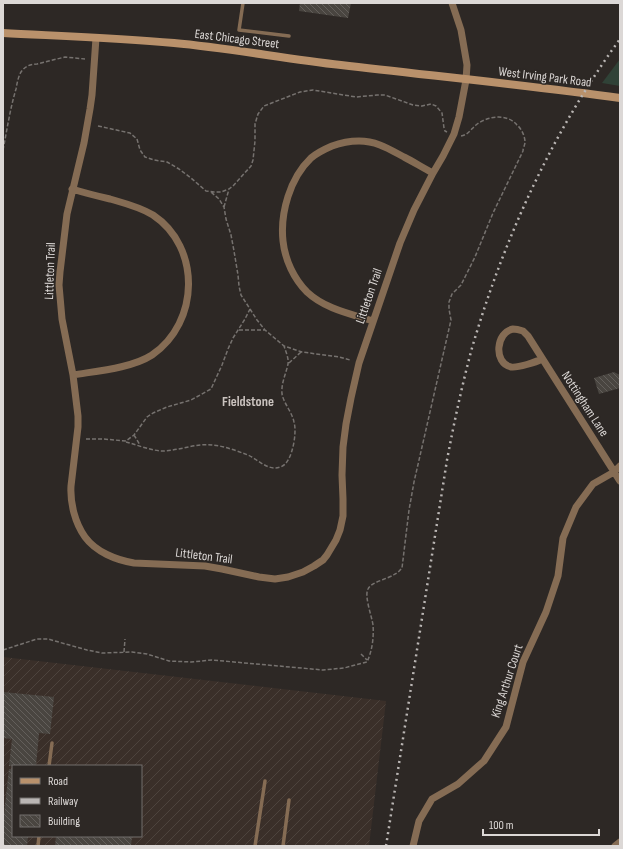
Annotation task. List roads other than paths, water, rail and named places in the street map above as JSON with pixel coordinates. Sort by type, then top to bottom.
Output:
[{"type":"main road","name":"East Chicago Street","points":[[3,34],[175,43],[328,64],[466,80]]},
{"type":"main road","name":"West Irving Park Road","points":[[466,80],[620,98]]},
{"type":"street","name":"Littleton Trail","points":[[96,38],[90,109],[84,143],[67,214],[59,285],[62,319],[73,375],[78,416],[71,494],[73,509],[85,537],[107,554],[125,561],[147,564],[182,564],[205,566],[259,578],[275,579],[288,577],[303,572],[323,560],[333,545],[340,530],[343,516],[342,475],[346,424],[359,363],[400,242],[414,210],[433,173],[444,156],[454,134],[459,117],[466,80],[467,65],[461,30],[452,3]]},
{"type":"street","points":[[373,321],[324,305],[308,293],[299,283],[286,256],[283,242],[284,212],[295,179],[312,157],[325,149],[340,144],[358,141],[371,142],[385,146],[433,173]]},
{"type":"street","points":[[72,190],[126,203],[152,214],[165,225],[180,245],[185,257],[189,287],[185,310],[180,322],[173,334],[151,355],[137,362],[73,375]]},
{"type":"street","name":"Nottingham Lane","points":[[542,359],[529,364],[512,367],[503,362],[499,355],[500,340],[504,334],[514,329],[523,330],[528,336],[620,481]]},
{"type":"street","name":"King Arthur Court","points":[[413,846],[419,821],[432,799],[458,784],[484,761],[506,727],[523,662],[546,612],[558,576],[563,538],[576,507],[593,484],[614,472],[620,466]]},
{"type":"street","points":[[615,846],[620,842]]},
{"type":"lane","points":[[243,3],[239,30],[289,36]]},
{"type":"lane","points":[[49,765],[52,743]]},
{"type":"lane","points":[[255,846],[265,781]]},
{"type":"lane","points":[[283,846],[289,800]]},
{"type":"railway","points":[[386,846],[447,460],[458,404],[472,348],[499,266],[533,187],[552,148],[573,111],[620,39]]},
{"type":"district","name":"Fieldstone","points":[[248,401]]}]
